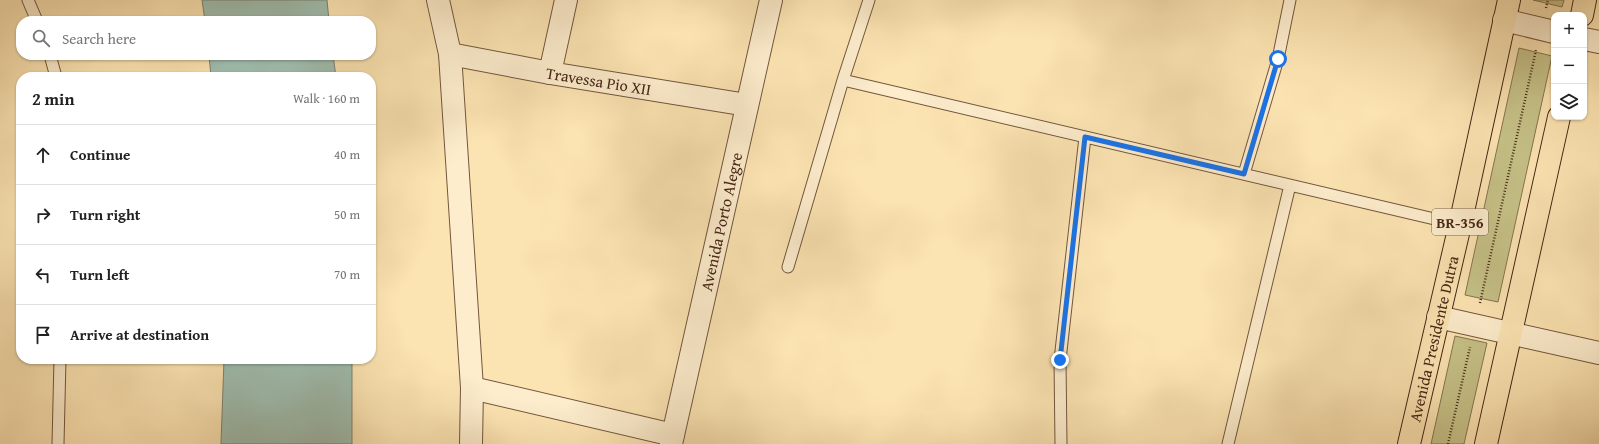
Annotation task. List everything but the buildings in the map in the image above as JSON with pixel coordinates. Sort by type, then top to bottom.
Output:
[{"type":"highway","points":[[1583,12],[1585,0]]},
{"type":"highway","name":"Avenida Presidente Dutra","points":[[1409,444],[1460,225],[1507,10]]},
{"type":"highway","points":[[1486,444],[1558,120]]},
{"type":"street","points":[[438,0],[450,54],[472,388],[471,444]]},
{"type":"street","points":[[550,73],[566,0]]},
{"type":"street","name":"Avenida Porto Alegre","points":[[672,440],[771,0]]},
{"type":"street","points":[[1507,10],[1548,30]]},
{"type":"street","points":[[1587,40],[1599,42]]},
{"type":"street","name":"Travessa Pio XII","points":[[450,54],[550,73],[747,105]]},
{"type":"street","points":[[1438,317],[1599,353]]},
{"type":"street","points":[[472,388],[672,440]]},
{"type":"lane","points":[[28,0],[35,16]]},
{"type":"lane","points":[[788,267],[843,80],[869,0]]},
{"type":"lane","points":[[1244,174],[1278,59],[1290,0]]},
{"type":"lane","points":[[51,60],[55,72]]},
{"type":"lane","points":[[843,80],[1460,225]]},
{"type":"lane","points":[[1061,444],[1060,360],[1085,137]]},
{"type":"lane","points":[[1228,444],[1290,185]]},
{"type":"lane","points":[[58,444],[60,364]]},
{"type":"path","points":[[1448,444],[1534,60],[1548,30],[1548,0]]},
{"type":"shaded area","points":[[202,0],[327,0],[329,16],[204,16]]},
{"type":"shaded area","points":[[1533,0],[1564,0],[1562,7]]},
{"type":"shaded area","points":[[1519,48],[1551,56],[1498,302],[1465,295]]},
{"type":"shaded area","points":[[209,60],[334,60],[335,72],[211,72]]},
{"type":"shaded area","points":[[1455,336],[1487,343],[1464,444],[1431,444]]},
{"type":"shaded area","points":[[224,364],[352,364],[352,444],[221,444]]},
{"type":"route","points":[[1060,360],[1085,137],[1244,174],[1278,59]]}]
